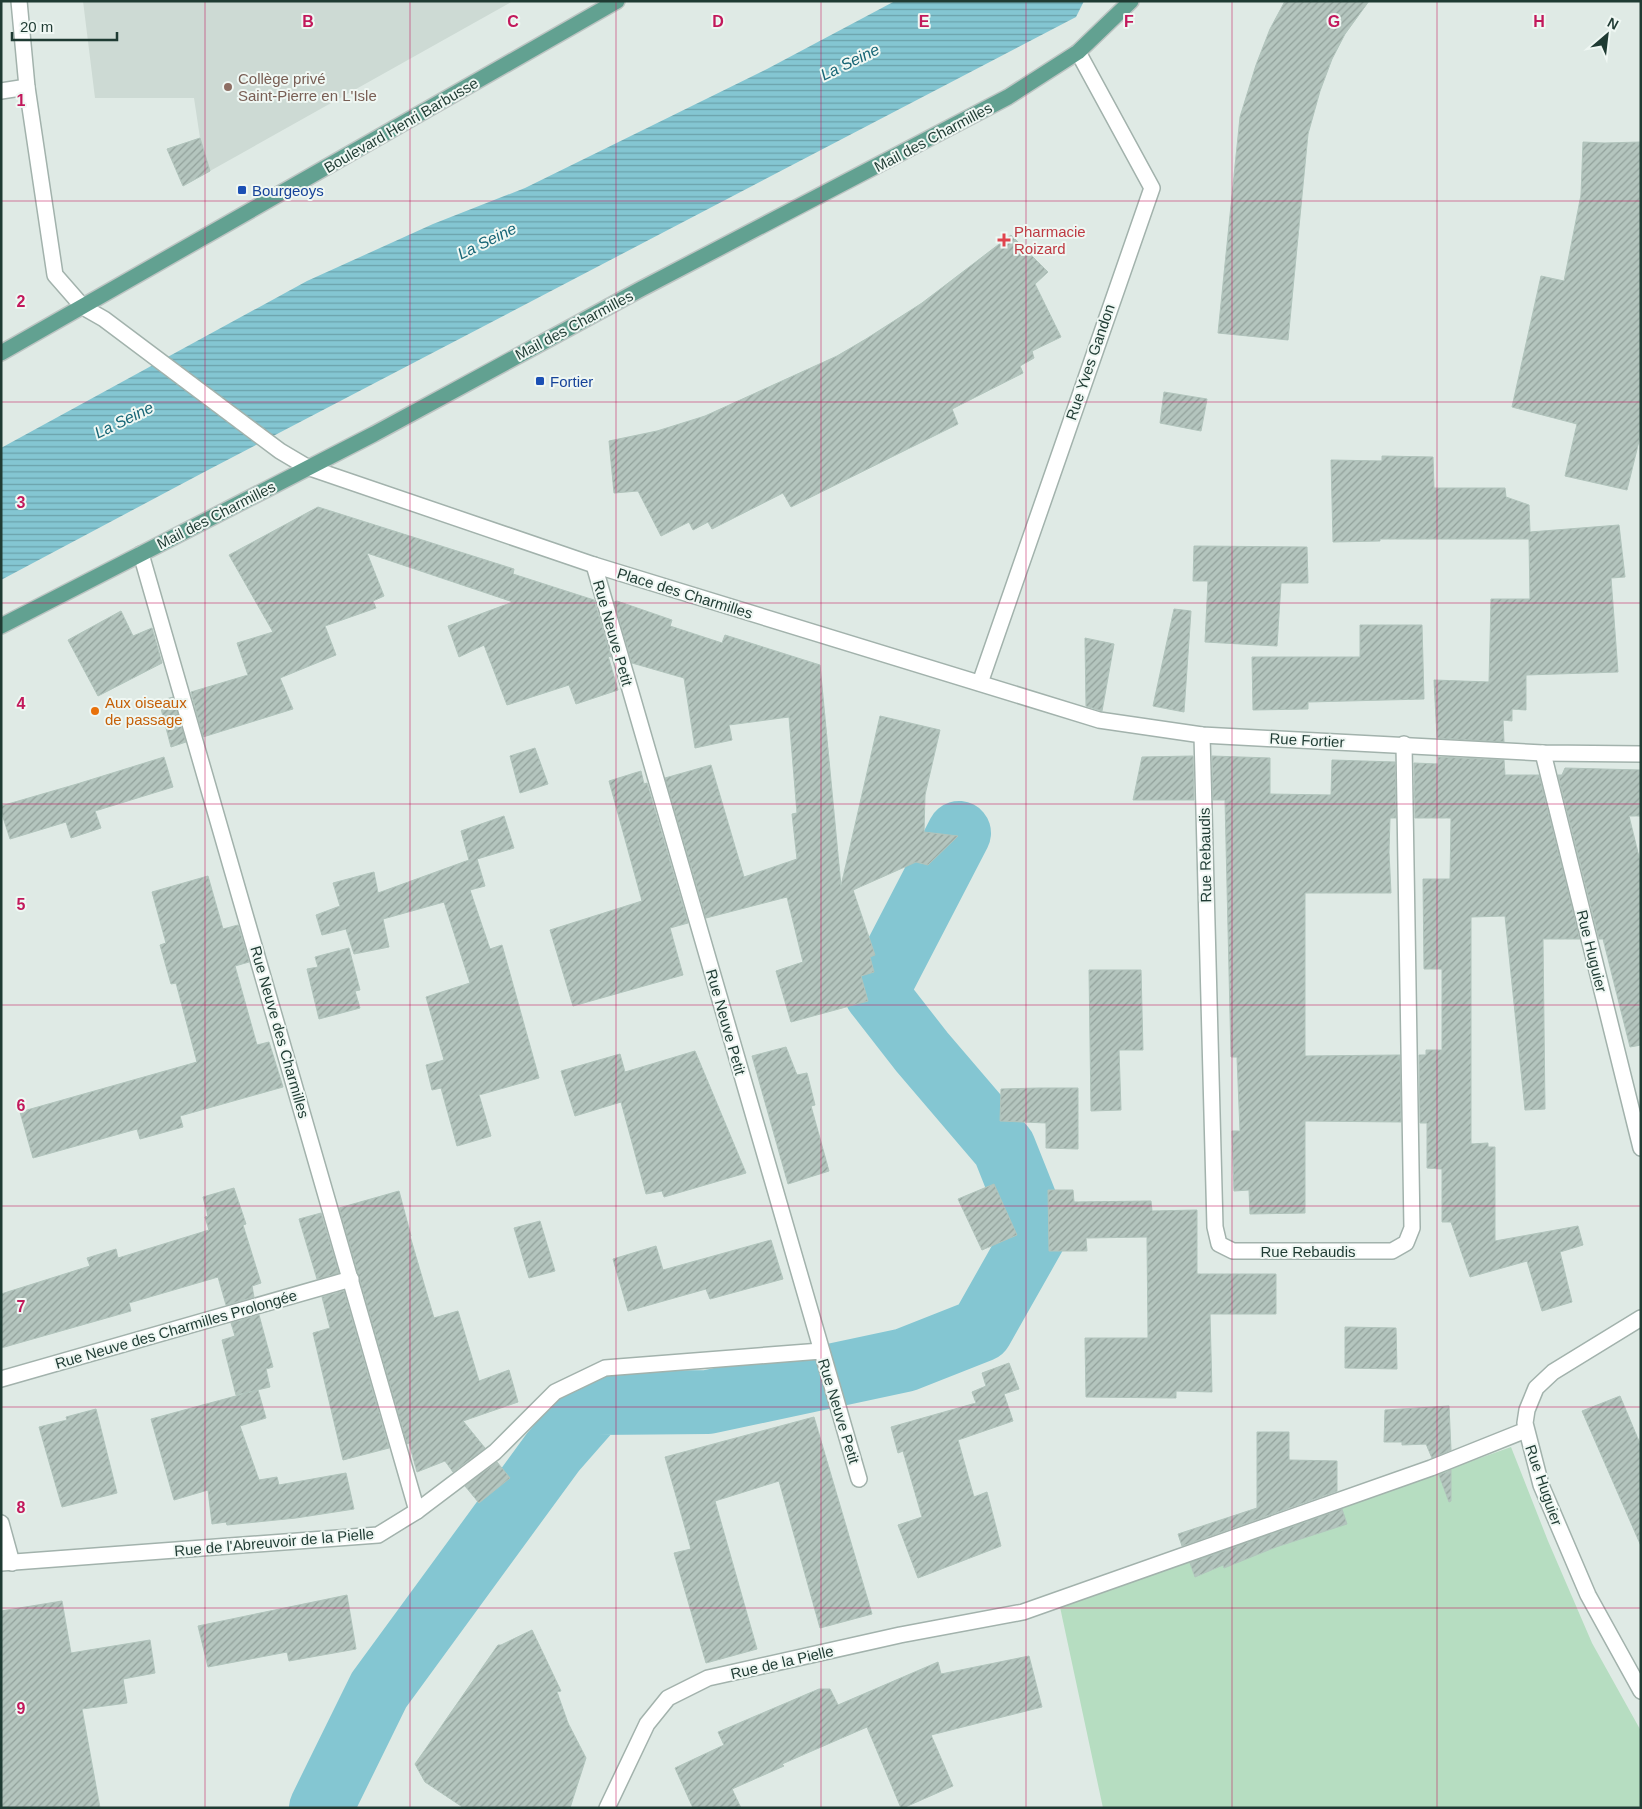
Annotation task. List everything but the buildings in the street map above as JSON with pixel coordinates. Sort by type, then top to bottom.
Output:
[{"type":"main road","name":"Boulevard Henri Barbusse","points":[[1,352],[617,1]]},
{"type":"main road","name":"Mail des Charmilles","points":[[1,626],[374,434],[641,289],[1008,97],[1078,52],[1131,1]]},
{"type":"street","name":"Place des Charmilles","points":[[19,1],[27,87],[55,275],[83,306],[104,319],[280,451],[307,468],[594,565],[980,683]]},
{"type":"street","name":"Rue Yves Gandon","points":[[980,683],[1152,188],[1078,52]]},
{"type":"street","points":[[1,91],[27,87]]},
{"type":"street","name":"Rue Neuve des Charmilles","points":[[141,554],[417,1511]]},
{"type":"street","name":"Rue Neuve Petit","points":[[594,565],[859,1479]]},
{"type":"street","name":"Rue Fortier","points":[[980,683],[1098,720],[1202,735],[1404,744],[1543,753],[1641,754]]},
{"type":"street","name":"Rue Rebaudis","points":[[1202,735],[1215,1227],[1219,1244],[1234,1251],[1392,1251],[1406,1243],[1412,1228],[1404,744]]},
{"type":"street","name":"Rue Huguier","points":[[1543,753],[1641,1148]]},
{"type":"street","name":"Rue Neuve des Charmilles Prolongée","points":[[1,1379],[351,1279]]},
{"type":"street","name":"Rue Huguier","points":[[1641,1318],[1547,1377],[1536,1388],[1527,1410],[1525,1423],[1541,1485],[1588,1595],[1641,1691]]},
{"type":"street","name":"Rue de l'Abreuvoir de la Pielle","points":[[7,1563],[378,1535],[417,1511],[496,1452],[555,1392],[605,1368],[823,1356]]},
{"type":"street","name":"Rue de la Pielle","points":[[606,1808],[647,1724],[668,1698],[708,1678],[900,1635],[1023,1612],[1431,1468],[1526,1430]]},
{"type":"street","points":[[1,1523],[7,1563]]},
{"type":"shaded area","name":"Collège privé Saint-Pierre en L'Isle","points":[[83,1],[513,1],[210,171],[200,138],[194,98],[95,98]]},
{"type":"green space","points":[[1511,1447],[1548,1541],[1592,1643],[1641,1731],[1641,1808],[1103,1808],[1060,1607]]},
{"type":"water","name":"La Seine","points":[[895,1],[1084,1],[1076,17],[1,580],[1,448],[307,281],[433,224],[525,188],[767,69]]},
{"type":"waterway","points":[[321,1808],[379,1690],[553,1452],[596,1403],[708,1402],[905,1360],[981,1330],[1037,1231],[1004,1148],[922,1052],[876,993],[959,833]]},
{"type":"place","name":"Collège privé Saint-Pierre en L'Isle","points":[[228,87]]},
{"type":"place","name":"Bourgeoys","points":[[242,190]]},
{"type":"place","name":"Pharmacie Roizard","points":[[1004,240]]},
{"type":"place","name":"Fortier","points":[[540,381]]},
{"type":"place","name":"Aux oiseaux de passage","points":[[95,711]]}]
